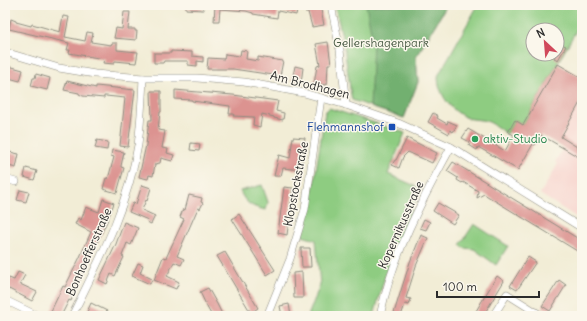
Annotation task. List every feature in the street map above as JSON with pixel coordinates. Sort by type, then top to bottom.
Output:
[{"type":"street","points":[[331,5],[340,50],[346,105]]},
{"type":"street","name":"Am Brodhagen","points":[[5,52],[59,68],[96,74],[143,78],[197,78],[244,82],[282,88],[346,105],[398,123],[451,147],[582,228]]},
{"type":"street","name":"Bonhoefferstraße","points":[[72,316],[113,230],[127,190],[138,146],[142,114],[143,78]]},
{"type":"street","name":"Klopstockstraße","points":[[267,316],[290,259],[305,210],[321,98]]},
{"type":"street","name":"Kopernikusstraße","points":[[380,316],[389,281],[403,243],[422,200],[451,147]]},
{"type":"street","points":[[5,179],[16,182]]},
{"type":"street","points":[[493,316],[507,294],[542,316]]},
{"type":"street","points":[[5,300],[38,316]]},
{"type":"shaded area","points":[[582,99],[582,221],[540,194],[558,164],[555,162],[563,148],[557,144]]},
{"type":"green space","name":"Gellershagenpark","points":[[335,5],[447,5],[416,57],[418,82],[404,118],[352,100],[344,46]]},
{"type":"green space","name":"Gellershagenpark","points":[[366,5],[447,5],[416,57],[418,82],[404,118],[370,107],[373,42]]},
{"type":"green space","points":[[478,5],[582,5],[582,20],[565,50],[565,22],[525,22],[525,62],[558,62],[523,125],[515,120],[507,134],[489,122],[467,118],[461,115],[446,101],[440,89],[438,76]]},
{"type":"green space","points":[[329,108],[405,133],[388,174],[422,189],[394,251],[374,316],[308,316],[320,285],[316,240],[302,236],[314,184],[325,112]]},
{"type":"green space","points":[[262,185],[268,202],[266,210],[250,205],[242,196],[240,191]]},
{"type":"green space","points":[[474,224],[508,246],[496,265],[474,249],[464,248],[460,245]]},
{"type":"building","points":[[186,5],[203,5],[203,10],[186,9]]},
{"type":"building","points":[[215,5],[298,5],[296,15],[278,11],[277,18],[253,14],[246,11],[220,9],[219,21],[214,21]]},
{"type":"building","points":[[320,5],[324,25],[312,27],[308,12],[305,12],[303,6]]},
{"type":"building","points":[[124,12],[130,12],[128,29],[135,29],[135,31],[137,31],[136,40],[114,38],[116,28],[122,29]]},
{"type":"building","points":[[63,16],[69,17],[65,37],[85,41],[87,32],[93,33],[91,42],[111,45],[112,43],[117,43],[117,50],[138,52],[136,63],[115,61],[114,64],[103,63],[104,59],[69,53],[70,50],[67,50],[69,43],[9,29],[11,19],[31,26],[32,24],[60,32]]},
{"type":"building","points":[[328,42],[331,64],[328,64],[327,85],[314,84],[317,66],[320,65],[316,44]]},
{"type":"building","points":[[241,50],[247,51],[246,59],[258,61],[258,57],[283,61],[280,76],[233,69],[207,69],[208,58],[224,59],[225,54],[240,56]]},
{"type":"building","points":[[171,51],[192,52],[192,56],[203,57],[203,62],[197,61],[197,66],[188,65],[188,61],[164,61],[163,63],[154,63],[154,53],[171,53]]},
{"type":"building","points":[[558,64],[582,78],[582,99],[561,137],[582,150],[582,159],[541,135],[535,145],[533,144],[518,170],[478,147],[477,150],[469,145],[470,142],[462,138],[468,129],[505,151],[514,135],[508,132],[515,120],[523,125]]},
{"type":"building","points":[[5,65],[23,70],[20,81],[5,77]]},
{"type":"building","points":[[295,66],[303,68],[301,83],[292,81]]},
{"type":"building","points":[[36,74],[50,78],[47,90],[31,86],[33,78],[35,78]]},
{"type":"building","points":[[67,81],[96,88],[96,86],[135,90],[128,147],[120,146],[125,98],[83,96],[79,93],[64,90]]},
{"type":"building","points":[[175,90],[278,101],[276,111],[284,113],[283,120],[262,114],[260,127],[253,125],[254,117],[233,116],[234,114],[229,114],[230,106],[175,99]]},
{"type":"building","points":[[151,91],[161,91],[161,112],[158,130],[165,131],[162,148],[168,149],[167,153],[174,155],[172,161],[161,158],[160,163],[155,164],[153,176],[149,175],[148,179],[139,177],[146,145],[149,120],[152,120]]},
{"type":"building","points":[[433,113],[438,116],[437,118],[447,124],[448,121],[457,125],[453,132],[450,130],[449,134],[428,122]]},
{"type":"building","points":[[293,137],[305,138],[301,170],[283,168],[281,176],[274,176],[279,155],[290,158]]},
{"type":"building","points":[[407,138],[437,153],[432,163],[408,152],[403,157],[399,168],[392,165]]},
{"type":"building","points":[[97,140],[108,142],[107,150],[95,148]]},
{"type":"building","points":[[191,143],[200,144],[199,151],[190,150]]},
{"type":"building","points":[[112,150],[124,152],[121,167],[124,168],[117,193],[103,189],[106,178],[108,179],[114,157],[111,156]]},
{"type":"building","points":[[5,151],[19,154],[16,168],[5,165]]},
{"type":"building","points":[[453,162],[582,241],[582,254],[484,194],[477,198],[478,191],[457,180],[458,178],[447,171]]},
{"type":"building","points":[[26,168],[37,171],[34,180],[24,177]]},
{"type":"building","points":[[142,185],[151,188],[147,201],[146,200],[142,210],[155,216],[151,224],[147,222],[148,220],[129,212],[133,203],[136,204]]},
{"type":"building","points":[[284,187],[293,188],[287,235],[278,233]]},
{"type":"building","points":[[20,190],[29,192],[26,202],[17,200]]},
{"type":"building","points":[[189,195],[202,198],[201,202],[203,203],[200,209],[198,208],[177,256],[184,259],[181,265],[174,262],[167,276],[179,282],[176,289],[154,280],[163,257],[166,258],[184,219],[180,217],[183,209],[185,210]]},
{"type":"building","points":[[103,199],[114,203],[71,301],[69,300],[61,316],[51,311],[63,286],[65,287],[91,232],[75,224],[78,218],[81,220],[86,207],[99,212]]},
{"type":"building","points":[[438,203],[459,215],[453,224],[433,211]]},
{"type":"building","points":[[239,214],[275,270],[267,275],[232,219]]},
{"type":"building","points":[[424,219],[430,222],[426,230],[420,228]]},
{"type":"building","points":[[124,222],[138,228],[131,245],[127,243],[122,256],[124,257],[115,276],[111,274],[107,284],[99,280],[116,244]]},
{"type":"building","points":[[421,235],[428,238],[416,266],[406,298],[411,299],[409,305],[405,304],[401,316],[393,316],[410,262]]},
{"type":"building","points":[[301,248],[310,248],[311,267],[302,267]]},
{"type":"building","points":[[225,252],[258,308],[251,313],[217,256]]},
{"type":"building","points":[[528,257],[536,262],[517,290],[510,286]]},
{"type":"building","points":[[138,263],[143,265],[140,273],[152,279],[150,284],[132,276]]},
{"type":"building","points":[[18,272],[25,275],[20,284],[37,292],[32,301],[5,288],[9,278],[14,280]]},
{"type":"building","points":[[302,272],[303,298],[294,298],[293,273]]},
{"type":"building","points":[[497,276],[504,281],[483,316],[473,316]]},
{"type":"building","points":[[559,280],[566,285],[550,311],[542,306]]},
{"type":"building","points":[[208,288],[223,316],[212,316],[208,309],[200,292]]},
{"type":"building","points":[[91,303],[107,311],[104,316],[96,316],[87,312]]},
{"type":"building","points":[[289,304],[291,316],[282,316],[280,306]]},
{"type":"place","name":"Flehmannshof","points":[[392,127]]},
{"type":"place","name":"aktiv-Studio","points":[[475,139]]}]
